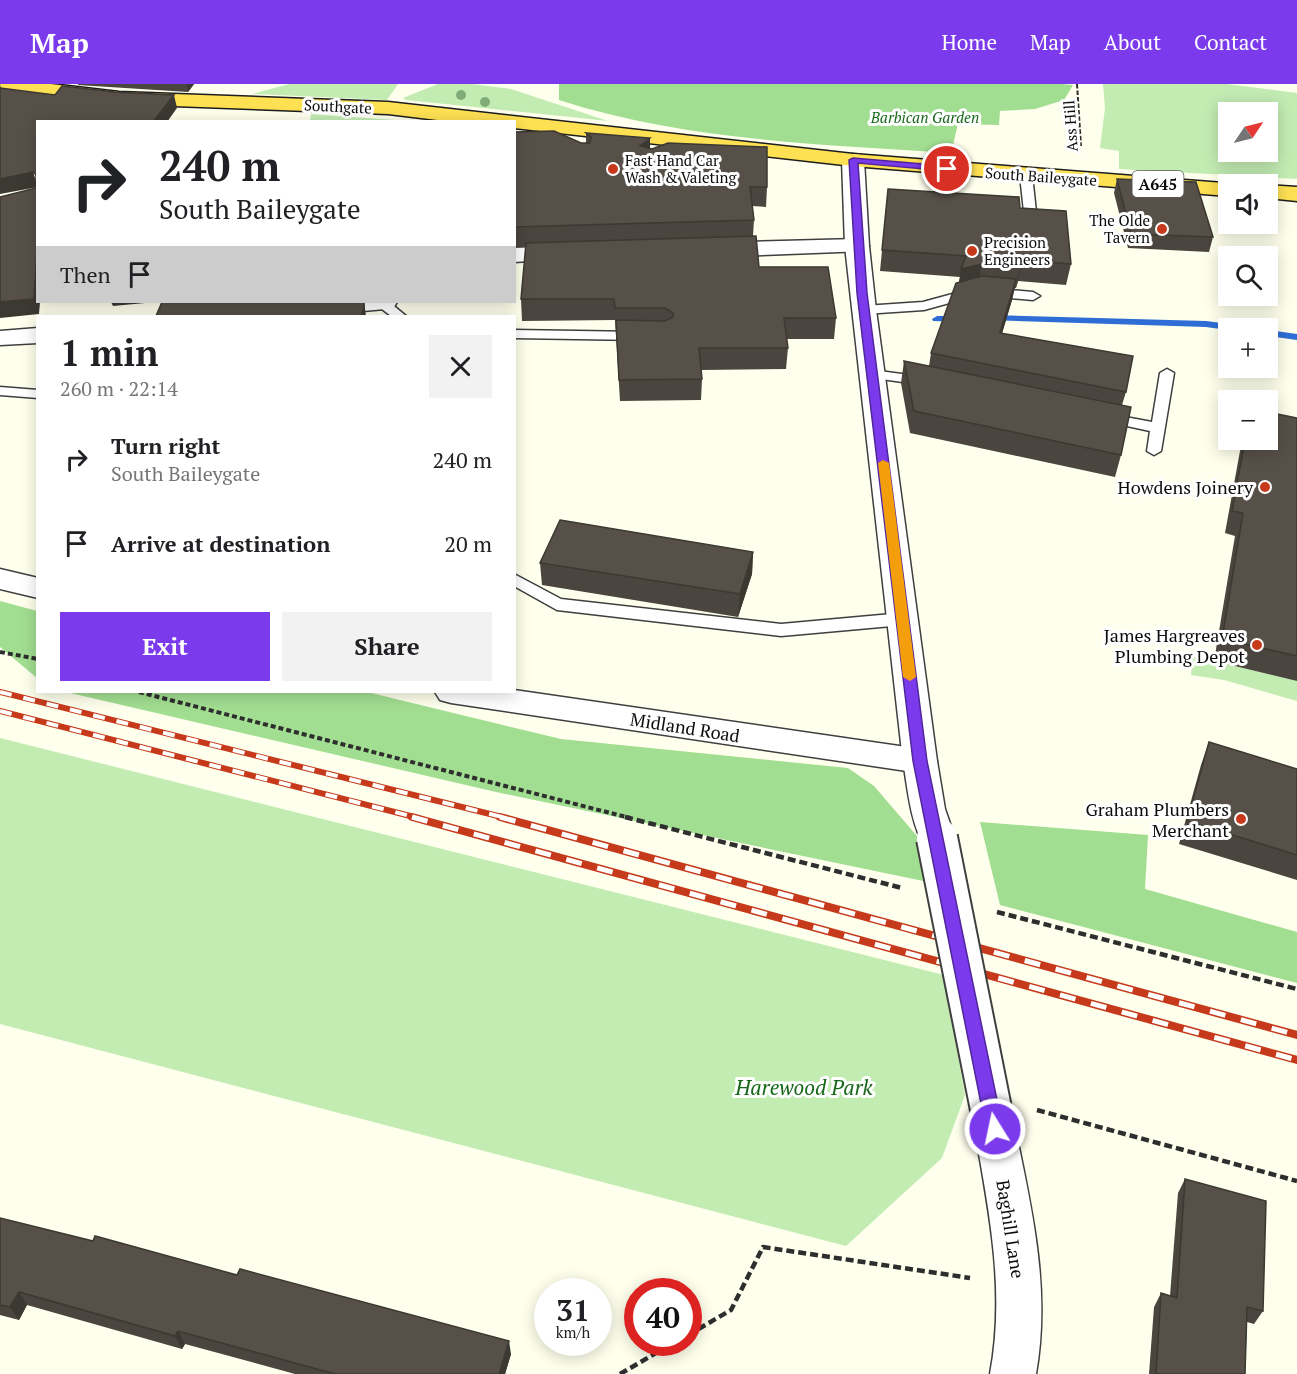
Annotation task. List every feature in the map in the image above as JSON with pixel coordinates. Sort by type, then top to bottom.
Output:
[{"type":"highway","name":"Southgate","points":[[1,84],[119,98],[369,107],[500,120]]},
{"type":"highway","name":"Southgate","points":[[516,122],[686,148],[853,160]]},
{"type":"highway","name":"South Baileygate","points":[[853,160],[1218,188]]},
{"type":"highway","points":[[1278,193],[1297,194]]},
{"type":"street","name":"Baghill Lane","points":[[853,160],[857,246],[864,310],[920,761],[928,809],[1010,1108],[1020,1286],[1018,1355],[1013,1374]]},
{"type":"street","points":[[688,250],[857,246]]},
{"type":"street","points":[[516,255],[593,252]]},
{"type":"street","points":[[252,315],[389,307]]},
{"type":"street","points":[[0,338],[36,335]]},
{"type":"street","points":[[0,579],[36,588]]},
{"type":"street","name":"Midland Road","points":[[458,693],[920,761]]},
{"type":"lane","points":[[541,124],[540,128],[556,140]]},
{"type":"lane","points":[[1026,175],[1030,212]]},
{"type":"lane","points":[[864,310],[924,306],[978,291],[1033,296]]},
{"type":"lane","points":[[516,334],[654,336]]},
{"type":"lane","points":[[1154,451],[1167,373]]},
{"type":"lane","points":[[872,374],[940,384]]},
{"type":"lane","points":[[0,391],[36,394]]},
{"type":"lane","points":[[1089,414],[1158,428]]},
{"type":"lane","points":[[516,580],[557,604],[781,630],[903,619]]},
{"type":"lane","points":[[516,592],[532,589]]},
{"type":"path","name":"Ass Hill","points":[[1077,84],[1082,155]]},
{"type":"path","points":[[0,652],[36,659]]},
{"type":"path","points":[[143,693],[903,888]]},
{"type":"path","points":[[996,912],[1297,989]]},
{"type":"path","points":[[1010,1108],[1297,1181]]},
{"type":"path","points":[[702,1327],[731,1310],[763,1247],[1020,1286]]},
{"type":"path","points":[[620,1374],[651,1356]]},
{"type":"green space","points":[[289,84],[398,84],[387,100],[252,94]]},
{"type":"green space","points":[[438,84],[472,84],[511,89],[608,121],[403,98]]},
{"type":"green space","name":"Barbican Garden","points":[[559,84],[1073,85],[1064,100],[1035,109],[1000,111],[999,125],[958,124],[951,153],[802,143],[655,124],[607,114],[559,100]]},
{"type":"green space","points":[[1103,84],[1226,84],[1297,93],[1297,179],[1278,178],[1278,174],[1218,175],[1119,169],[1119,151],[1100,148],[1105,108]]},
{"type":"green space","points":[[311,114],[395,120],[310,120]]},
{"type":"green space","points":[[0,601],[36,611],[36,677],[0,647]]},
{"type":"green space","points":[[1193,656],[1297,681],[1297,701],[1224,680],[1191,675]]},
{"type":"green space","points":[[70,693],[371,693],[561,739],[848,768],[874,786],[917,836],[928,882],[496,792]]},
{"type":"green space","name":"Harewood Park","points":[[0,738],[944,975],[965,1095],[942,1158],[846,1246],[0,1024]]},
{"type":"green space","points":[[980,822],[1148,835],[1145,889],[1297,932],[1297,983],[1000,905]]},
{"type":"building","points":[[62,86],[174,95],[155,120],[36,120],[36,175],[33,172],[0,179],[0,88],[55,95]]},
{"type":"building","points":[[554,131],[581,143],[590,143],[591,137],[586,133],[650,138],[640,146],[652,149],[668,143],[767,147],[767,187],[750,187],[754,220],[516,227],[516,132]]},
{"type":"building","name":"The Olde Tavern","points":[[1117,179],[1196,182],[1213,237],[1131,234]]},
{"type":"building","points":[[36,188],[34,299],[0,302],[0,197]]},
{"type":"building","name":"Precision Engineers","points":[[888,189],[1019,197],[1020,208],[1066,211],[1071,264],[1022,260],[1020,267],[982,264],[961,269],[966,256],[882,250]]},
{"type":"building","points":[[756,236],[759,267],[828,267],[836,318],[784,318],[788,348],[699,348],[702,379],[619,380],[616,320],[665,321],[673,317],[673,313],[665,308],[615,308],[614,299],[521,299],[526,243]]},
{"type":"building","points":[[982,276],[1016,279],[1000,333],[1133,356],[1126,392],[931,353],[956,283]]},
{"type":"building","points":[[162,303],[364,303],[361,315],[156,315]]},
{"type":"building","points":[[904,361],[1131,407],[1121,455],[914,411]]},
{"type":"building","points":[[1278,414],[1297,418],[1297,656],[1222,639],[1243,513],[1232,511],[1243,450],[1278,450]]},
{"type":"building","points":[[560,520],[753,552],[740,594],[540,563]]},
{"type":"building","name":"Graham Plumbers Merchant","points":[[1209,742],[1297,769],[1297,855],[1187,821]]},
{"type":"building","points":[[1185,1179],[1266,1201],[1263,1311],[1247,1307],[1245,1374],[1156,1374],[1161,1293],[1177,1298]]},
{"type":"building","points":[[0,1218],[93,1241],[95,1236],[237,1275],[240,1269],[509,1341],[499,1374],[335,1374],[178,1331],[175,1336],[19,1292],[10,1307],[0,1305]]},
{"type":"waterway","points":[[990,318],[1218,326]]},
{"type":"waterway","points":[[937,319],[962,319]]},
{"type":"waterway","points":[[1278,334],[1297,337]]},
{"type":"railway","points":[[0,692],[506,818]]},
{"type":"railway","points":[[0,711],[418,818]]},
{"type":"railway","points":[[412,817],[1297,1060]]},
{"type":"railway","points":[[500,817],[1297,1035]]},
{"type":"slow traffic","points":[[883,463],[910,677]]},
{"type":"place","name":"Fast Hand Car Wash & Valeting","points":[[613,169]]},
{"type":"place","name":"The Olde Tavern","points":[[1162,229]]},
{"type":"place","name":"Precision Engineers","points":[[972,251]]},
{"type":"place","name":"Howdens Joinery","points":[[1265,487]]},
{"type":"place","name":"James Hargreaves Plumbing Depot","points":[[1257,645]]},
{"type":"place","name":"Graham Plumbers Merchant","points":[[1241,819]]},
{"type":"route","points":[[947,169],[853,160],[857,246],[862,293],[920,761],[995,1129]]}]
